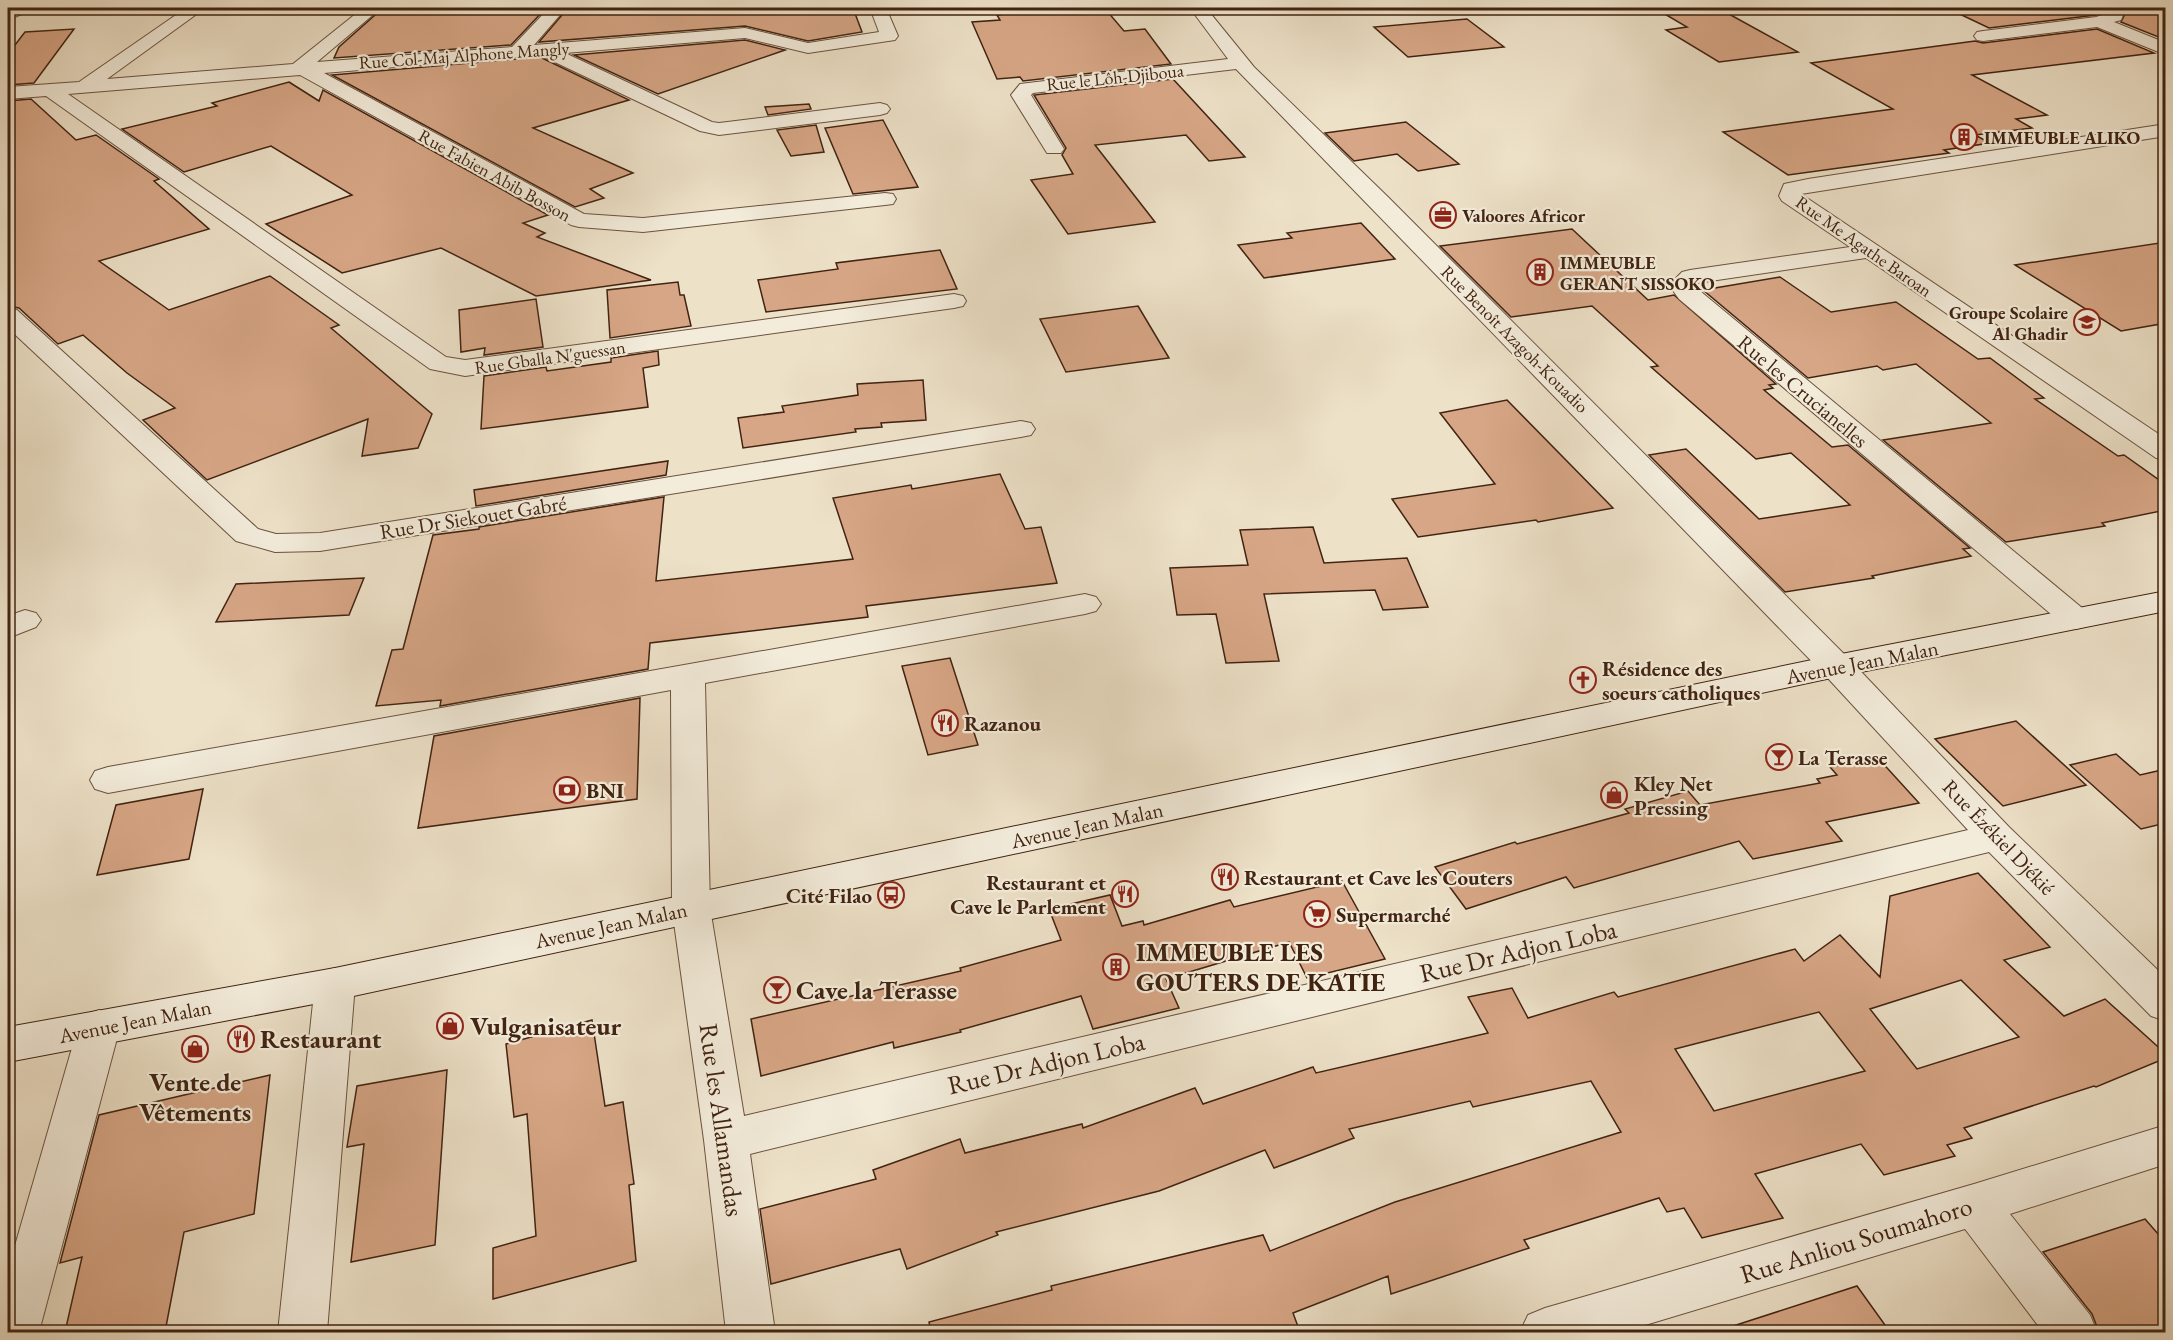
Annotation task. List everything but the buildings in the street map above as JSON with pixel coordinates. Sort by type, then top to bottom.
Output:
[{"type":"street","points":[[8,15],[20,8]]},
{"type":"street","points":[[83,87],[197,8]]},
{"type":"street","points":[[300,67],[373,8]]},
{"type":"street","points":[[519,50],[558,8]]},
{"type":"street","name":"Rue Col-Maj Alphone Mangly","points":[[8,93],[300,67],[722,34],[745,33],[808,48],[889,36],[878,8]]},
{"type":"street","name":"Rue Benoît Azagoh-Kouadio","points":[[1198,8],[1241,63],[1836,666]]},
{"type":"street","points":[[1983,36],[2099,22],[2115,16],[2118,8]]},
{"type":"street","points":[[722,34],[733,16]]},
{"type":"street","points":[[2099,22],[2166,50]]},
{"type":"street","points":[[541,49],[707,127],[719,129],[880,109]]},
{"type":"street","name":"Rue le Lôh-Djiboua","points":[[1054,149],[1021,95],[1027,88],[1241,63]]},
{"type":"street","name":"Rue Fabien Abib Bosson","points":[[300,67],[579,220],[643,225],[885,199]]},
{"type":"street","name":"Rue Gballa N'guessan","points":[[50,90],[439,364],[465,368],[954,301]]},
{"type":"street","name":"Rue Me Agathe Baroan","points":[[2166,130],[1808,184],[1792,189],[1790,196],[2166,452]]},
{"type":"street","name":"Rue les Crucianelles","points":[[1869,251],[1690,277],[1681,285],[1687,294],[2076,619]]},
{"type":"street","name":"Rue Dr Siekouet Gabré","points":[[8,315],[247,535],[275,543],[320,542],[1021,429]]},
{"type":"street","name":"Avenue Jean Malan","points":[[14,1047],[99,1027],[335,984],[1836,666],[2166,601]]},
{"type":"street","points":[[108,780],[1085,604]]},
{"type":"street","name":"Rue Ézékiel Djékié","points":[[1836,666],[1995,837],[2166,1004]]},
{"type":"street","name":"Rue les Allamandas","points":[[688,676],[691,908],[726,1140],[750,1332]]},
{"type":"street","name":"Rue Dr Adjon Loba","points":[[726,1140],[1995,837]]},
{"type":"street","points":[[302,1332],[335,984]]},
{"type":"street","points":[[14,1332],[99,1027]]},
{"type":"street","name":"Rue Anliou Soumahoro","points":[[1545,1332],[1624,1322],[1974,1205],[2166,1144]]},
{"type":"street","points":[[1974,1205],[2073,1332]]},
{"type":"place","name":"IMMEUBLE ALIKO","points":[[1964,137]]},
{"type":"place","name":"Valoores Africor","points":[[1443,215]]},
{"type":"place","name":"IMMEUBLE GERANT SISSOKO","points":[[1540,272]]},
{"type":"place","name":"Groupe Scolaire Al Ghadir","points":[[2087,322]]},
{"type":"place","name":"Résidence des soeurs catholiques","points":[[1583,680]]},
{"type":"place","name":"Razanou","points":[[945,723]]},
{"type":"place","name":"La Terasse","points":[[1779,757]]},
{"type":"place","name":"BNI","points":[[567,790]]},
{"type":"place","name":"Kley Net Pressing","points":[[1614,795]]},
{"type":"place","name":"Restaurant et Cave les Couters","points":[[1225,877]]},
{"type":"place","name":"Restaurant et Cave le Parlement","points":[[1125,894]]},
{"type":"place","name":"Cité Filao","points":[[891,895]]},
{"type":"place","name":"Supermarché","points":[[1317,914]]},
{"type":"place","name":"IMMEUBLE LES GOUTERS DE KATIE","points":[[1116,967]]},
{"type":"place","name":"Cave la Terasse","points":[[777,990]]},
{"type":"place","name":"Vulganisateur","points":[[450,1026]]},
{"type":"place","name":"Restaurant","points":[[241,1039]]},
{"type":"place","name":"Vente de Vêtements","points":[[195,1049]]}]
